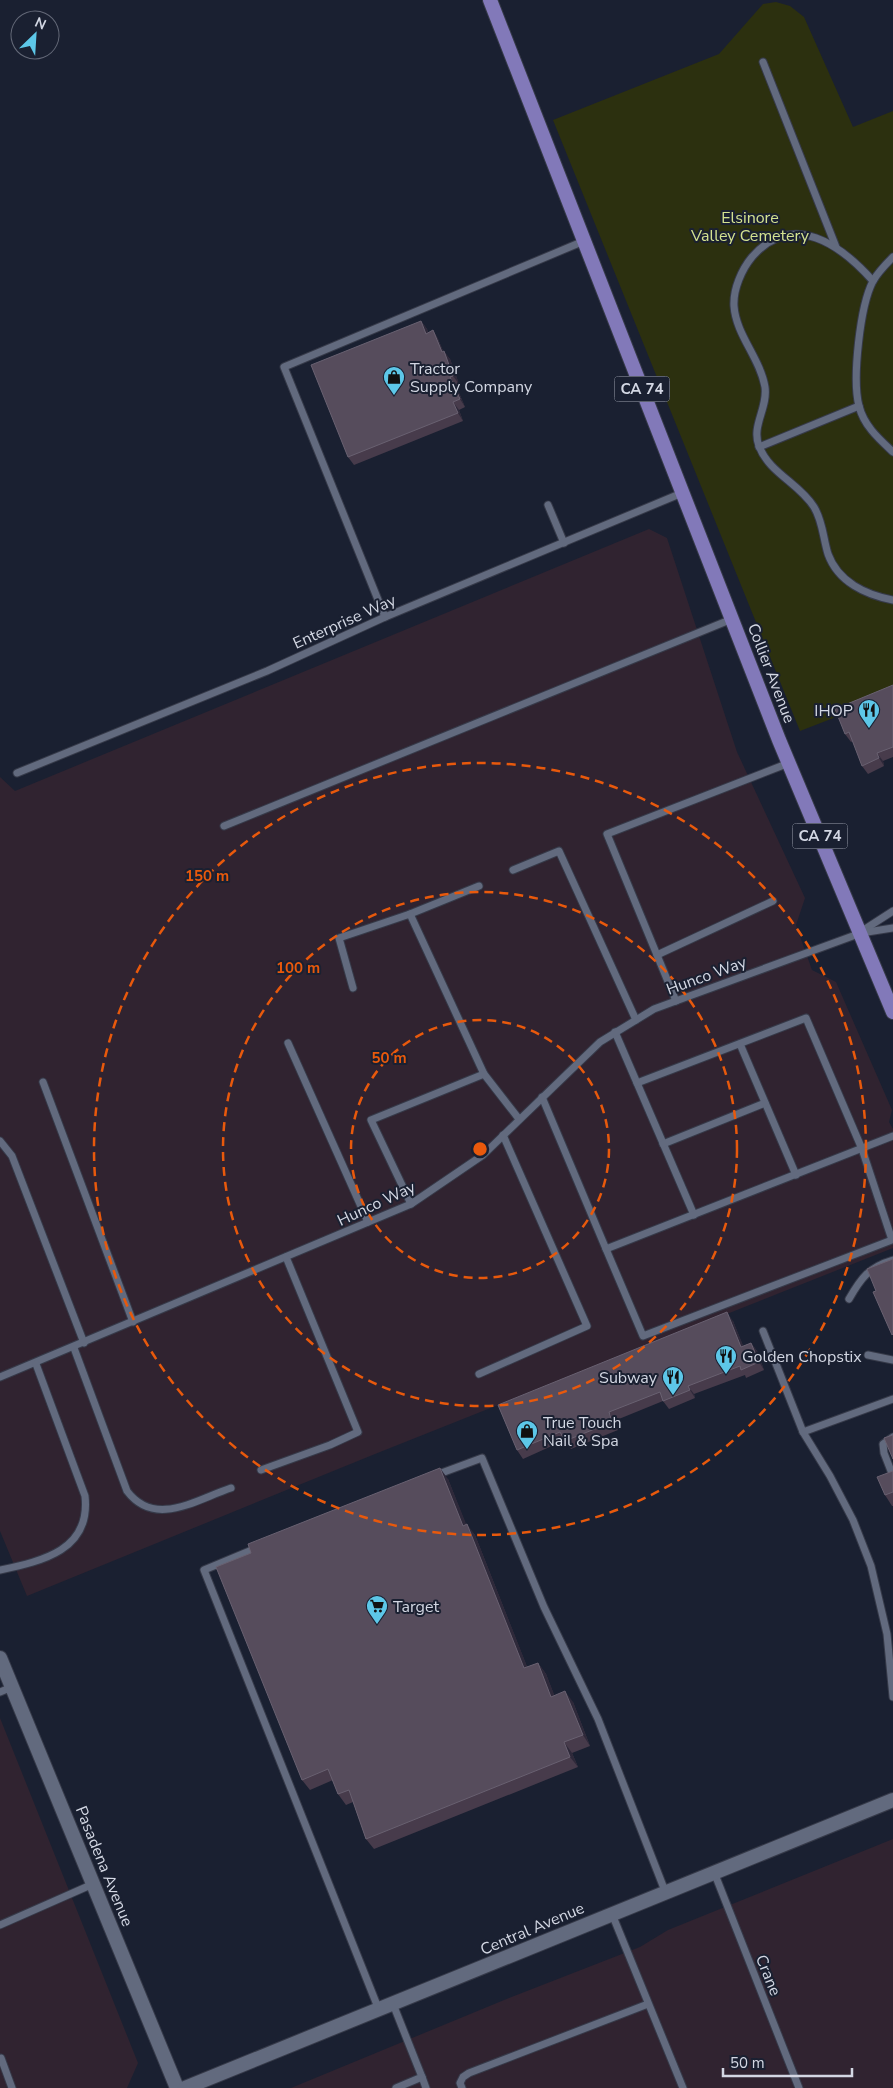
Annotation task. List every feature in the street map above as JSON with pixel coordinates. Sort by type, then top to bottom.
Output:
[{"type":"main road","name":"CA 74","points":[[490,0],[732,620]]},
{"type":"main road","name":"Collier Avenue","points":[[732,620],[789,763]]},
{"type":"main road","name":"CA 74","points":[[789,763],[893,1012]]},
{"type":"street","name":"Pasadena Avenue","points":[[0,1658],[6,1690],[93,1884],[177,2088]]},
{"type":"street","name":"Central Avenue","points":[[184,2088],[893,1800]]},
{"type":"lane","points":[[763,62],[836,247]]},
{"type":"lane","points":[[874,281],[860,266],[836,247],[808,234],[789,234],[771,241],[760,249],[743,271],[738,284],[734,305],[737,320],[755,357],[765,389],[755,434],[766,461],[813,505],[821,520],[829,555],[838,571],[858,589],[893,600]]},
{"type":"lane","points":[[385,617],[284,367],[584,241]]},
{"type":"lane","points":[[893,257],[874,281],[859,330],[857,370],[859,406],[870,430],[893,452]]},
{"type":"lane","points":[[759,447],[859,406]]},
{"type":"lane","name":"Enterprise Way","points":[[17,773],[267,671],[385,617],[682,493]]},
{"type":"lane","points":[[548,505],[564,543]]},
{"type":"lane","points":[[224,826],[732,620]]},
{"type":"lane","points":[[676,1000],[607,834],[789,763]]},
{"type":"lane","points":[[513,870],[559,851],[636,1020]]},
{"type":"lane","points":[[353,988],[339,938],[410,914],[479,886]]},
{"type":"lane","points":[[657,955],[773,901]]},
{"type":"lane","name":"Hunco Way","points":[[861,932],[893,911]]},
{"type":"lane","points":[[410,914],[484,1074],[519,1120]]},
{"type":"lane","name":"Hunco Way","points":[[0,1377],[36,1364],[411,1204],[482,1155],[600,1042],[654,1009],[861,932],[893,928]]},
{"type":"lane","points":[[542,1097],[644,1336],[892,1240],[862,1149],[806,1018],[637,1083]]},
{"type":"lane","points":[[616,1032],[694,1215]]},
{"type":"lane","points":[[288,1043],[368,1222]]},
{"type":"lane","points":[[740,1044],[796,1175]]},
{"type":"lane","points":[[411,1204],[371,1120],[484,1074]]},
{"type":"lane","points":[[42,1082],[133,1322]]},
{"type":"lane","points":[[663,1144],[765,1102]]},
{"type":"lane","points":[[479,1374],[587,1326],[504,1135]]},
{"type":"lane","points":[[606,1249],[893,1136]]},
{"type":"lane","points":[[0,1141],[12,1156],[84,1343]]},
{"type":"lane","points":[[261,1470],[330,1445],[358,1432],[286,1257]]},
{"type":"lane","points":[[849,1299],[858,1283],[875,1265],[893,1260]]},
{"type":"lane","points":[[763,1331],[803,1432],[830,1476],[853,1520],[871,1566],[887,1634],[893,1697]]},
{"type":"lane","points":[[74,1348],[127,1491],[136,1503],[152,1510],[166,1510],[232,1488]]},
{"type":"lane","points":[[868,1355],[893,1360]]},
{"type":"lane","points":[[0,1570],[35,1562],[68,1545],[81,1531],[87,1513],[85,1496],[36,1364]]},
{"type":"lane","points":[[803,1432],[893,1399]]},
{"type":"lane","points":[[893,1437],[883,1444],[884,1453],[893,1476]]},
{"type":"lane","points":[[430,1478],[482,1458],[544,1607],[598,1719],[665,1891]]},
{"type":"lane","points":[[268,1543],[204,1570],[379,2010]]},
{"type":"lane","name":"Crane","points":[[714,1872],[799,2088]]},
{"type":"lane","points":[[0,1925],[93,1884]]},
{"type":"lane","points":[[612,1914],[683,2088]]},
{"type":"lane","points":[[393,2004],[426,2088]]},
{"type":"lane","points":[[462,2088],[460,2083],[463,2077],[469,2073],[648,2004]]},
{"type":"lane","points":[[1,2058],[12,2088]]},
{"type":"lane","points":[[396,2088],[422,2077]]},
{"type":"shaded area","points":[[649,529],[667,538],[737,752],[805,898],[796,925],[812,970],[836,982],[892,1110],[889,1122],[893,1129],[893,1248],[375,1454],[27,1596],[0,1531],[0,777],[15,791]]},
{"type":"shaded area","points":[[0,1718],[138,2063],[127,2088],[0,2088]]},
{"type":"shaded area","points":[[893,1839],[893,2088],[291,2088],[509,1998],[640,1947],[668,1930]]},
{"type":"green space","name":"Elsinore Valley Cemetery","points":[[776,2],[790,6],[804,17],[853,127],[893,111],[893,695],[800,731],[553,120],[719,54],[763,4]]},
{"type":"building","name":"Tractor Supply Company","points":[[421,321],[426,334],[433,330],[442,352],[444,351],[453,376],[450,377],[460,399],[453,402],[458,413],[348,457],[311,365]]},
{"type":"building","name":"IHOP","points":[[893,685],[893,747],[877,753],[879,758],[862,766],[849,732],[845,734],[835,709]]},
{"type":"building","points":[[893,1259],[892,1335],[873,1292],[876,1291],[867,1269]]},
{"type":"building","points":[[727,1312],[741,1347],[751,1343],[759,1362],[741,1370],[740,1366],[688,1386],[690,1390],[663,1401],[660,1392],[609,1412],[612,1422],[565,1441],[560,1432],[517,1450],[498,1405]]},
{"type":"building","points":[[893,1435],[893,1459],[884,1438]]},
{"type":"building","name":"Target","points":[[440,1468],[463,1526],[467,1524],[524,1668],[538,1663],[551,1697],[565,1691],[583,1735],[564,1742],[570,1757],[366,1839],[349,1790],[338,1794],[328,1769],[302,1780],[216,1567],[251,1553],[248,1544]]},
{"type":"building","points":[[893,1471],[893,1492],[885,1495],[877,1477]]},
{"type":"place","name":"Tractor Supply Company","points":[[394,396]]},
{"type":"place","name":"IHOP","points":[[869,729]]},
{"type":"place","name":"Golden Chopstix","points":[[726,1375]]},
{"type":"place","name":"Subway","points":[[673,1396]]},
{"type":"place","name":"True Touch Nail & Spa","points":[[527,1450]]},
{"type":"place","name":"Target","points":[[377,1625]]}]
